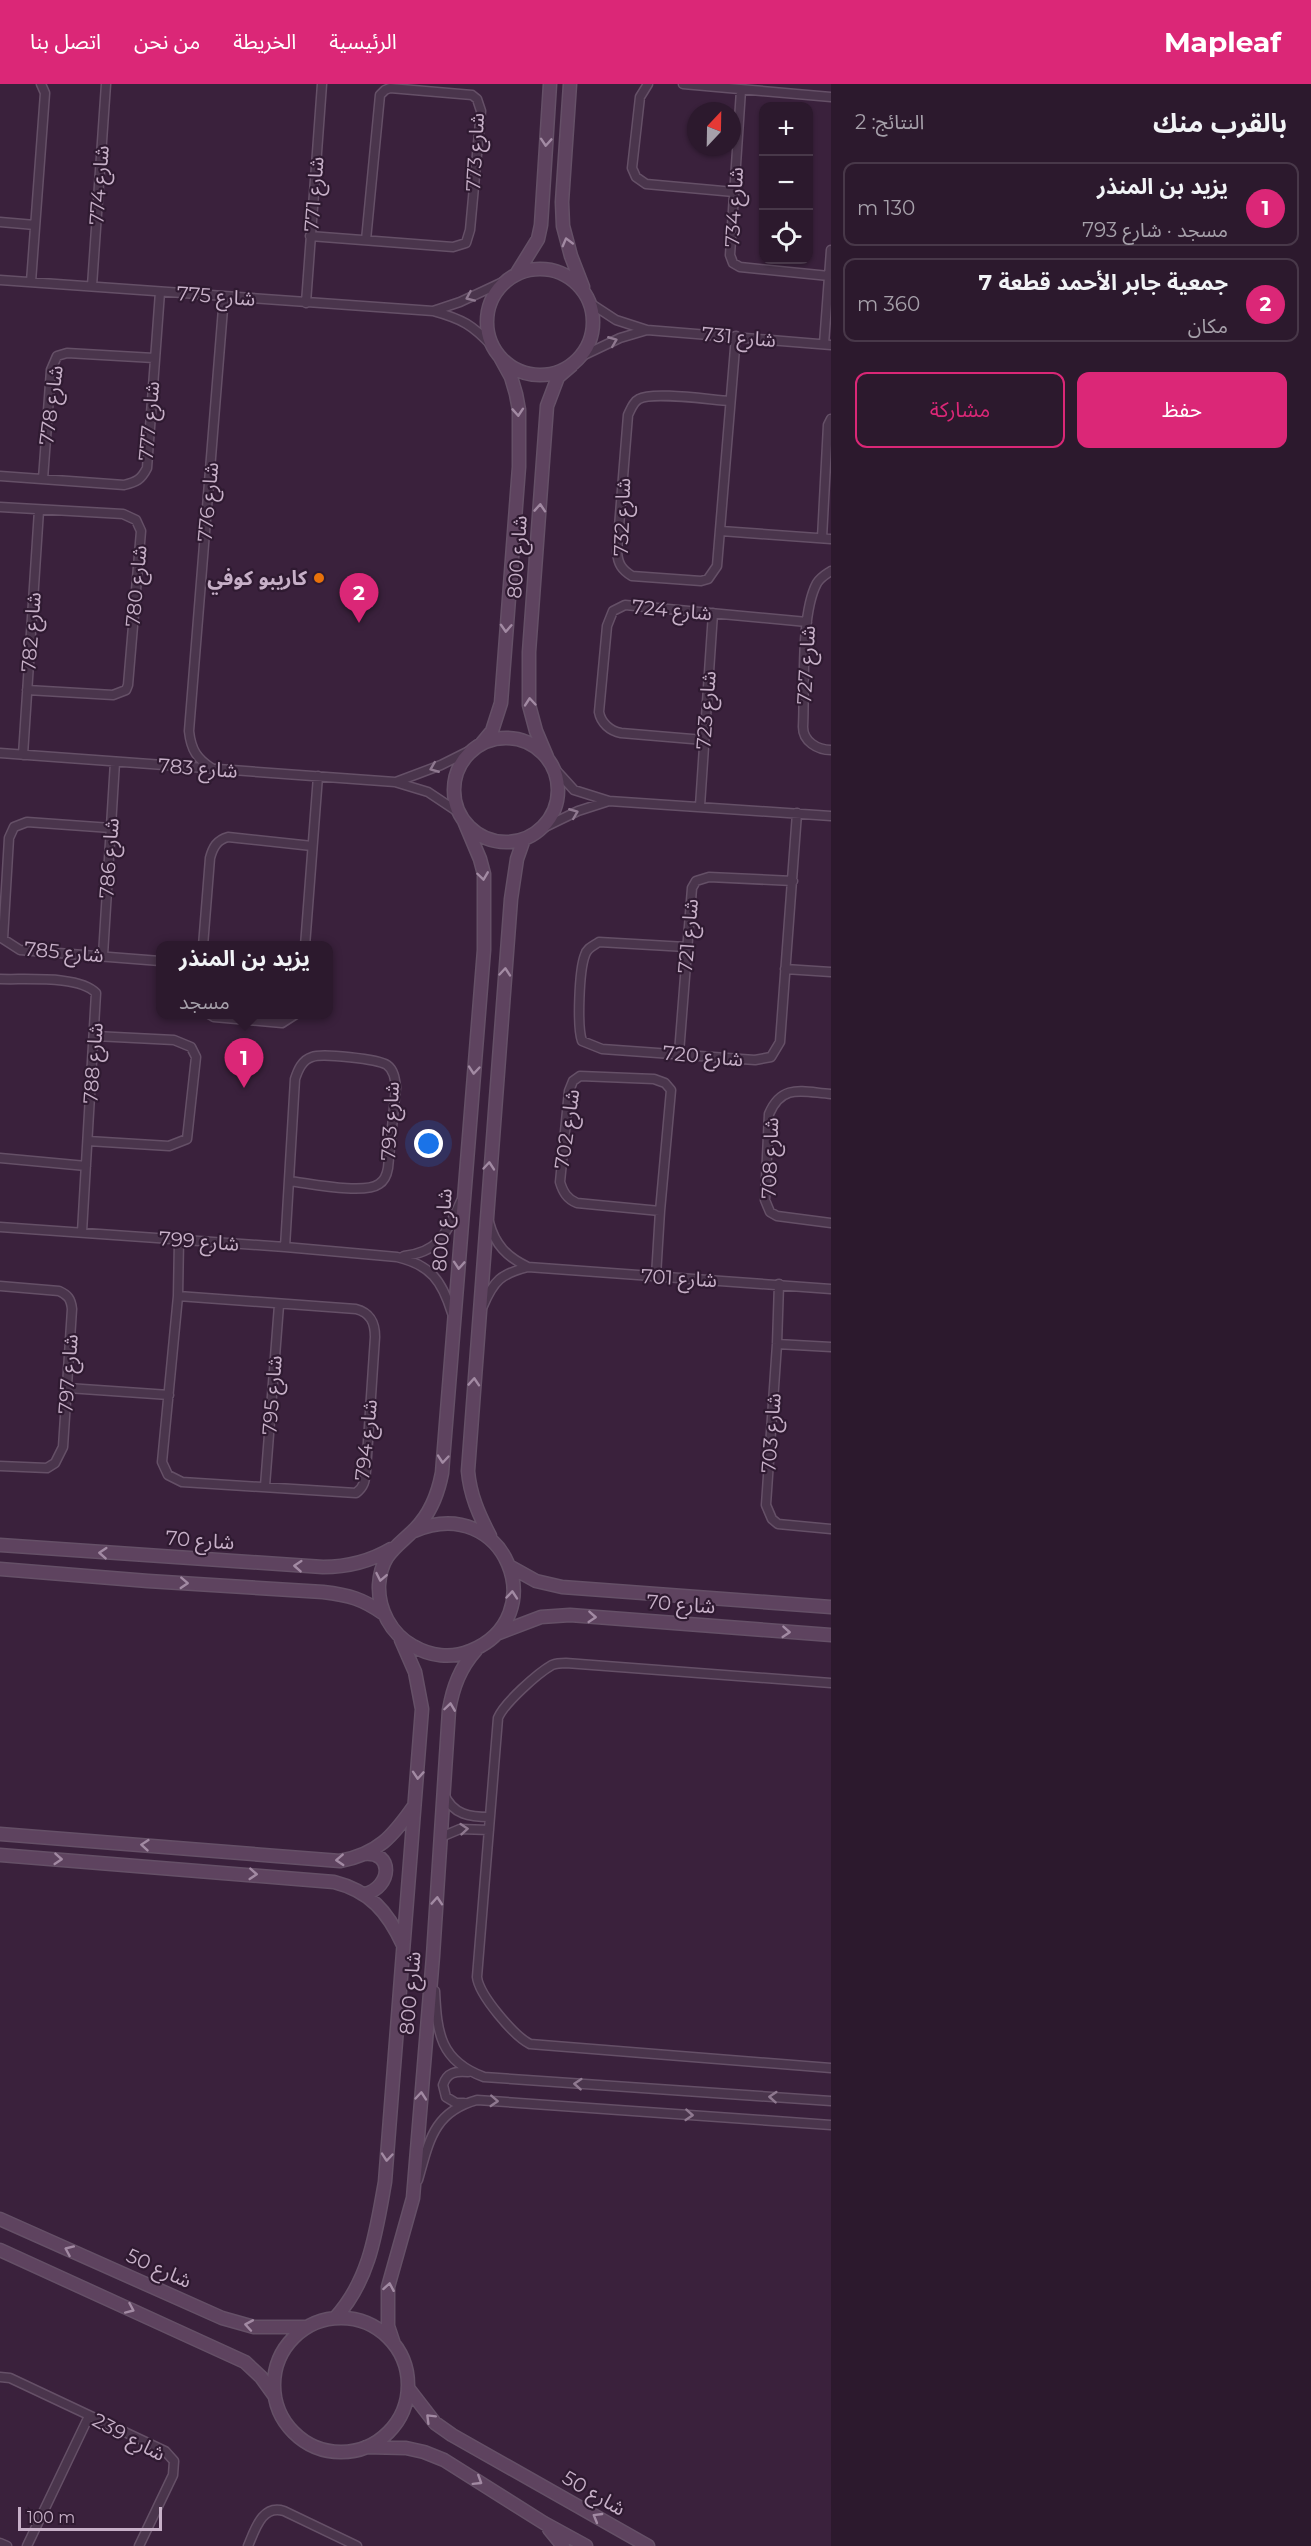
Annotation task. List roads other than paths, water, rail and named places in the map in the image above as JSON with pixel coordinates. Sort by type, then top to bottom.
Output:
[{"type":"main road","points":[[550,84],[541,225],[538,239],[512,277],[498,289],[487,311],[488,336],[496,352],[522,372],[535,375],[548,375],[576,361],[588,345],[593,332],[593,317],[589,300],[571,256],[562,226],[570,84]]},
{"type":"main road","points":[[512,277],[541,269],[564,274],[578,284],[589,300]]},
{"type":"main road","name":"شارع 800","points":[[482,743],[492,731],[501,704],[519,467],[517,402],[511,377],[496,352]]},
{"type":"main road","name":"شارع 800","points":[[550,763],[536,731],[529,705],[529,652],[547,406],[558,377],[576,361]]},
{"type":"main road","points":[[499,738],[517,738],[534,745],[550,763],[558,784],[557,800],[551,816],[541,829],[524,839],[508,842],[491,840],[476,833],[461,816],[454,801],[454,779],[463,758],[482,743],[499,738]]},
{"type":"main road","name":"شارع 800","points":[[414,1531],[432,1506],[441,1480],[484,950],[485,901],[480,859],[461,816]]},
{"type":"main road","points":[[0,1569],[344,1594],[367,1601],[384,1614],[399,1636],[423,1652],[436,1655],[451,1656],[477,1648],[495,1635],[511,1608],[513,1587],[509,1566],[502,1552],[492,1540],[476,1508],[468,1471],[511,899],[517,859],[524,839]]},
{"type":"main road","points":[[384,1614],[379,1586],[384,1566],[394,1547],[414,1531],[440,1522],[454,1523],[468,1526],[492,1540]]},
{"type":"main road","name":"شارع 70","points":[[0,1545],[323,1567],[358,1564],[378,1557],[394,1547]]},
{"type":"main road","name":"شارع 70","points":[[509,1566],[536,1581],[562,1587],[831,1607]]},
{"type":"main road","name":"شارع 70","points":[[495,1635],[541,1617],[570,1615],[831,1635]]},
{"type":"main road","name":"شارع 800","points":[[335,2318],[348,2303],[366,2269],[377,2230],[385,2182],[422,1709],[416,1672],[399,1636]]},
{"type":"main road","name":"شارع 800","points":[[394,2344],[388,2325],[388,2287],[413,2198],[453,1691],[466,1661],[477,1648]]},
{"type":"main road","points":[[0,1834],[340,1861],[364,1854],[392,1836],[416,1802]]},
{"type":"main road","points":[[364,1854],[378,1857],[385,1864],[386,1874],[380,1886],[365,1894]]},
{"type":"main road","points":[[0,1855],[323,1880],[345,1884],[365,1894],[389,1916],[404,1947]]},
{"type":"main road","name":"شارع 50","points":[[0,2219],[240,2324],[267,2328],[307,2327]]},
{"type":"main road","points":[[0,2250],[245,2362],[261,2376],[274,2395],[285,2423],[307,2443],[336,2451],[365,2447],[406,2448],[424,2452],[444,2460],[544,2523],[586,2546]]},
{"type":"main road","points":[[274,2395],[273,2384],[278,2361],[290,2341],[307,2327],[335,2318],[351,2319],[368,2324],[382,2332],[394,2344],[407,2373],[408,2388],[403,2410],[392,2428],[375,2443],[365,2447]]},
{"type":"main road","name":"شارع 50","points":[[408,2388],[422,2410],[452,2435],[648,2546]]},
{"type":"main road","points":[[544,2523],[563,2546]]},
{"type":"street","points":[[31,282],[45,93],[41,84]]},
{"type":"street","name":"شارع 774","points":[[92,286],[106,84]]},
{"type":"street","name":"شارع 771","points":[[306,303],[322,84]]},
{"type":"street","points":[[648,84],[640,97],[632,168],[636,177],[646,184],[734,192]]},
{"type":"street","points":[[683,84],[831,97]]},
{"type":"street","name":"شارع 773","points":[[310,236],[453,247],[466,243],[470,230],[480,111],[477,99],[472,95],[390,88],[380,95],[366,240]]},
{"type":"street","name":"شارع 734","points":[[741,90],[730,255],[733,263],[740,267],[829,276]]},
{"type":"street","points":[[0,222],[35,225]]},
{"type":"street","points":[[827,344],[831,250]]},
{"type":"street","name":"شارع 775","points":[[433,311],[460,302],[512,277]]},
{"type":"street","name":"شارع 775","points":[[0,280],[433,311],[466,322],[476,328],[496,352]]},
{"type":"street","name":"شارع 777","points":[[0,476],[124,485],[136,482],[143,477],[147,468],[160,292]]},
{"type":"street","name":"شارع 776","points":[[213,769],[195,756],[190,744],[189,731],[224,296]]},
{"type":"street","name":"شارع 731","points":[[589,300],[616,320],[647,330],[827,344]]},
{"type":"street","name":"شارع 731","points":[[576,361],[620,338],[647,330]]},
{"type":"street","name":"شارع 732","points":[[730,401],[649,396],[636,401],[628,415],[618,559],[624,572],[632,576],[701,581],[708,579],[717,566],[736,336]]},
{"type":"street","name":"شارع 778","points":[[43,479],[51,370],[57,356],[67,353],[154,358]]},
{"type":"street","points":[[721,531],[827,539],[828,425],[831,419]]},
{"type":"street","name":"شارع 780","points":[[0,507],[123,514],[136,520],[141,531],[129,685],[126,690],[113,695],[27,690]]},
{"type":"street","name":"شارع 782","points":[[23,755],[39,510]]},
{"type":"street","name":"شارع 727","points":[[831,572],[821,577],[813,591],[807,622],[803,733],[815,746],[831,750]]},
{"type":"street","name":"شارع 724","points":[[704,740],[621,733],[612,731],[600,718],[598,712],[607,626],[613,611],[625,605],[807,622]]},
{"type":"street","name":"شارع 723","points":[[700,806],[713,613]]},
{"type":"street","name":"شارع 783","points":[[395,782],[441,765],[471,750]]},
{"type":"street","name":"شارع 783","points":[[0,753],[395,782],[428,792],[461,816]]},
{"type":"street","name":"شارع 786","points":[[103,955],[115,762]]},
{"type":"street","points":[[550,763],[574,790],[609,801],[831,816]]},
{"type":"street","points":[[305,941],[318,776]]},
{"type":"street","points":[[541,829],[578,811],[609,801]]},
{"type":"street","name":"شارع 720","points":[[686,947],[599,942],[585,952],[578,1025],[582,1041],[590,1046],[602,1048],[755,1060],[771,1057],[780,1042],[797,813]]},
{"type":"street","name":"شارع 785","points":[[111,828],[27,822],[14,828],[9,838],[3,939],[20,950],[156,961]]},
{"type":"street","points":[[202,941],[210,858],[212,850],[221,839],[228,837],[312,846]]},
{"type":"street","name":"شارع 721","points":[[679,1053],[692,888],[702,878],[793,881]]},
{"type":"street","points":[[786,969],[831,972]]},
{"type":"street","name":"شارع 788","points":[[0,979],[73,982],[91,988],[96,993],[98,1000],[82,1232]]},
{"type":"street","points":[[237,1019],[282,1023],[288,1019]]},
{"type":"street","points":[[88,1141],[169,1146],[187,1139],[196,1057],[191,1047],[174,1040],[95,1036]]},
{"type":"street","name":"شارع 793","points":[[285,1246],[295,1079],[298,1069],[305,1060],[322,1055],[387,1064],[395,1078],[396,1087],[386,1177],[379,1184],[360,1188],[289,1181]]},
{"type":"street","name":"شارع 702","points":[[657,1276],[660,1211],[671,1090],[665,1083],[654,1079],[580,1076],[573,1081],[569,1091],[560,1182],[563,1192],[570,1201],[577,1203],[660,1211]]},
{"type":"street","name":"شارع 708","points":[[831,1095],[790,1091],[780,1096],[774,1103],[770,1114],[765,1200],[770,1212],[777,1216],[831,1223]]},
{"type":"street","points":[[0,1158],[86,1167]]},
{"type":"street","name":"شارع 799","points":[[397,1257],[431,1250],[442,1238],[464,1195]]},
{"type":"street","name":"شارع 701","points":[[486,1208],[492,1233],[501,1249],[512,1260],[528,1267],[831,1289]]},
{"type":"street","name":"شارع 799","points":[[0,1227],[285,1246],[397,1257],[412,1261],[429,1270],[444,1293],[455,1322]]},
{"type":"street","name":"شارع 794","points":[[177,1296],[356,1310],[363,1311],[375,1324],[366,1471],[364,1485],[356,1493],[182,1482],[168,1475],[162,1462],[170,1395],[179,1240]]},
{"type":"street","name":"شارع 701","points":[[478,1321],[495,1282],[511,1272],[528,1267]]},
{"type":"street","name":"شارع 703","points":[[779,1284],[766,1505],[772,1519],[778,1524],[831,1529]]},
{"type":"street","name":"شارع 797","points":[[0,1286],[59,1291],[72,1301],[63,1447],[55,1463],[47,1468],[37,1470],[0,1466]]},
{"type":"street","name":"شارع 795","points":[[265,1486],[279,1305]]},
{"type":"street","points":[[777,1344],[831,1347]]},
{"type":"street","points":[[68,1388],[170,1395]]},
{"type":"street","points":[[831,1683],[557,1663],[523,1690],[500,1714],[478,1981],[484,1995],[522,2039],[536,2045],[831,2068]]},
{"type":"street","points":[[444,1794],[450,1805],[459,1813],[490,1817]]},
{"type":"street","points":[[441,1837],[460,1829],[489,1830]]},
{"type":"street","points":[[433,1956],[437,2028],[442,2044],[460,2065],[484,2077],[831,2101]]},
{"type":"street","points":[[472,2072],[454,2072],[447,2075],[443,2085],[446,2097],[456,2103],[489,2100],[831,2125]]},
{"type":"street","points":[[413,2198],[432,2133],[447,2116],[464,2103]]},
{"type":"street","name":"شارع 239","points":[[0,2377],[10,2378],[165,2451],[174,2460],[173,2475],[140,2546]]},
{"type":"street","points":[[27,2546],[89,2416]]},
{"type":"street","points":[[248,2546],[263,2515],[275,2510],[284,2511],[357,2546]]},
{"type":"street","points":[[0,2543],[7,2546]]},
{"type":"place","name":"كاريبو كوفي","points":[[319,578]]},
{"type":"place","name":"جمعية جابر الأحمد قطعة 7","points":[[359,623]]},
{"type":"place","name":"يزيد بن المنذر","points":[[244,1088]]}]
